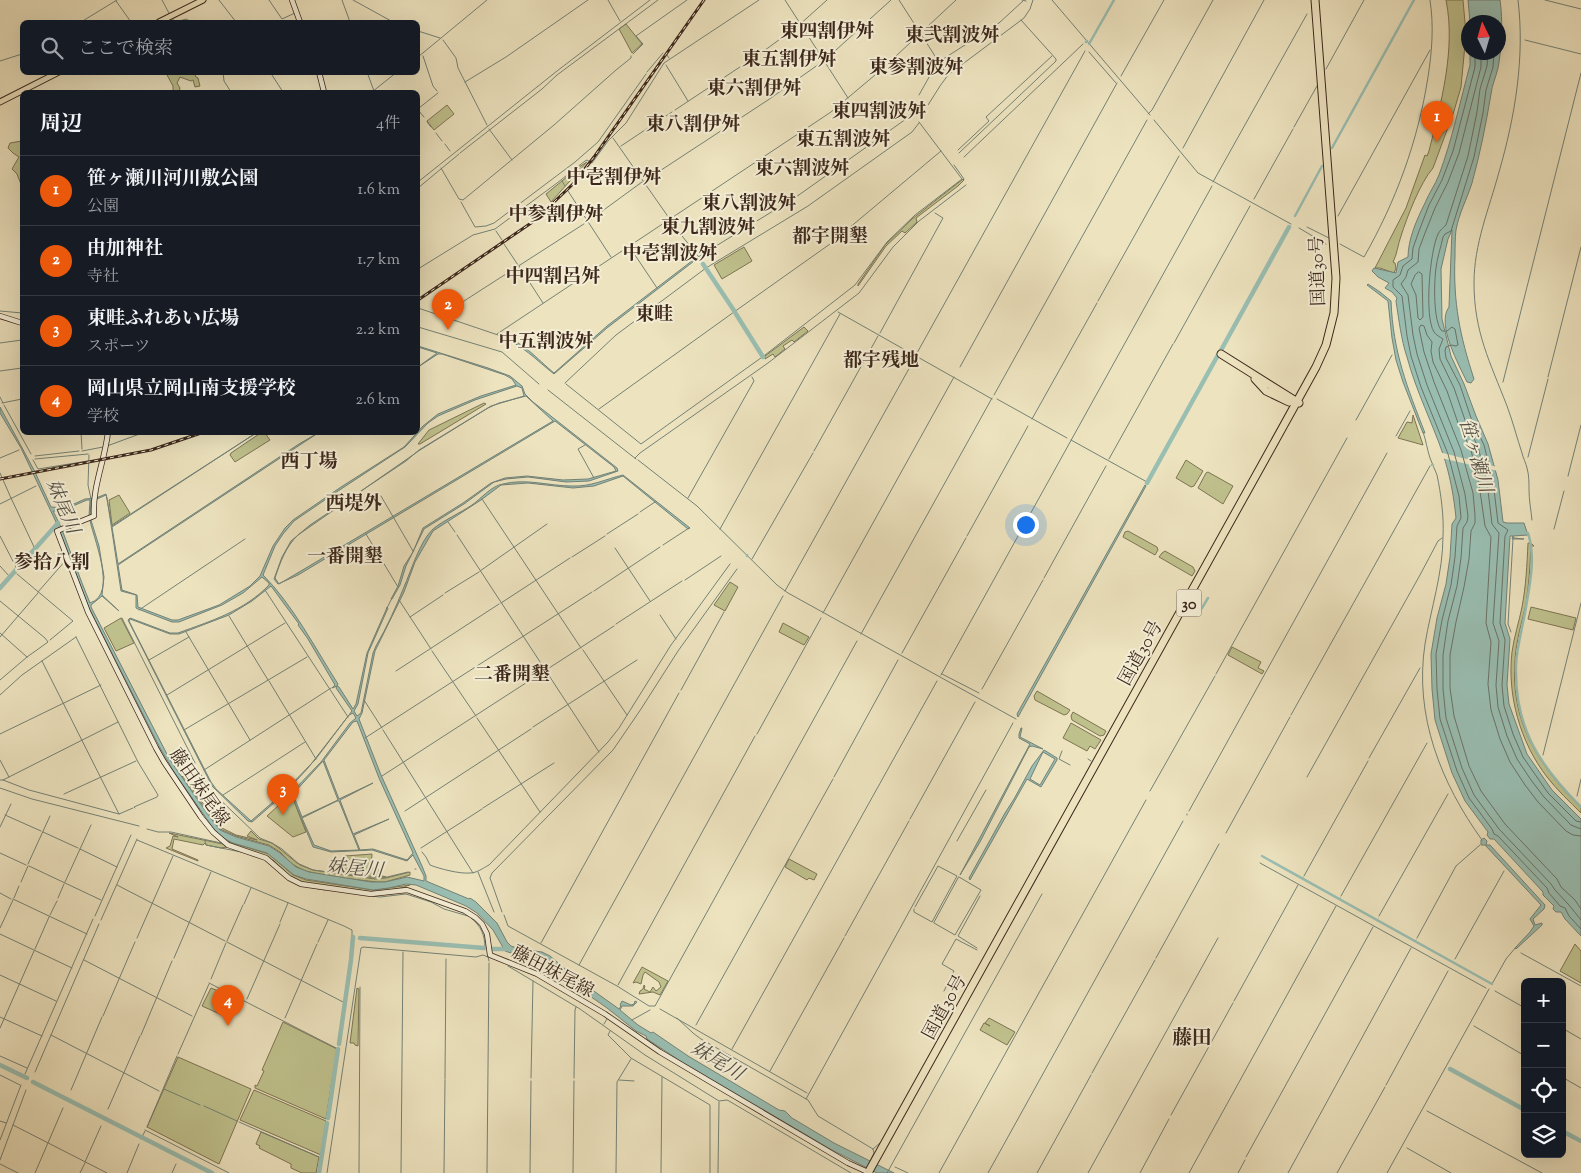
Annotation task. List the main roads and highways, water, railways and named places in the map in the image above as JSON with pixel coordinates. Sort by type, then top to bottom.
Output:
[{"type":"highway","name":"国道30号","points":[[870,1173],[1318,369],[1329,346],[1336,323],[1339,294],[1316,0]]},
{"type":"highway","points":[[1221,354],[1246,371],[1266,391],[1297,404]]},
{"type":"main road","points":[[163,20],[204,0]]},
{"type":"main road","points":[[292,0],[299,20]]},
{"type":"main road","points":[[24,90],[53,75]]},
{"type":"main road","points":[[320,75],[324,90]]},
{"type":"main road","points":[[0,102],[20,92]]},
{"type":"main road","points":[[0,316],[20,323]]},
{"type":"main road","name":"藤田妹尾線","points":[[108,435],[95,499],[94,516],[58,532],[88,612],[156,748],[201,817],[225,844],[266,858],[289,878],[301,884],[371,894],[407,890],[470,914],[485,929],[490,954],[537,974],[605,1014],[660,1052],[841,1159],[870,1173]]},
{"type":"water","points":[[1468,0],[1500,0],[1501,15],[1469,15]]},
{"type":"water","name":"笹ヶ瀬川","points":[[1470,60],[1499,60],[1472,183],[1457,224],[1456,233],[1456,304],[1461,334],[1474,379],[1471,383],[1467,382],[1454,355],[1445,324],[1449,307],[1452,230],[1441,269],[1442,319],[1451,356],[1488,444],[1498,480],[1503,522],[1524,523],[1528,535],[1510,536],[1505,623],[1510,639],[1507,685],[1509,704],[1527,754],[1552,790],[1581,819],[1581,936],[1561,912],[1556,912],[1553,909],[1554,906],[1543,895],[1543,892],[1494,839],[1490,839],[1487,835],[1488,832],[1465,801],[1452,773],[1435,720],[1431,654],[1437,618],[1446,584],[1452,524],[1456,518],[1454,502],[1443,454],[1415,382],[1405,350],[1399,322],[1397,298],[1385,288],[1389,283],[1372,271],[1374,268],[1396,273],[1398,262],[1408,257],[1414,229],[1439,175],[1448,148]]},
{"type":"water","points":[[697,257],[607,328],[554,374],[522,348],[499,336],[507,338],[521,345],[554,373],[607,326]]},
{"type":"water","points":[[1368,284],[1391,301],[1392,319],[1402,369],[1425,433],[1423,433],[1396,360],[1388,301]]},
{"type":"water","points":[[420,347],[510,376],[522,386],[525,394],[533,402],[617,468],[618,471],[589,481],[566,482],[528,477],[506,479],[494,482],[464,504],[424,529],[414,549],[423,528],[491,483],[505,478],[527,476],[563,480],[588,479],[616,471],[614,467],[555,421],[298,575],[282,582],[553,421],[526,396],[512,400],[524,396],[522,388],[517,386],[475,400],[438,416],[420,431],[423,426],[438,414],[481,396],[516,385],[512,379],[505,375],[442,354],[438,354],[420,366],[437,353]]},
{"type":"water","points":[[495,405],[414,454],[419,450]]},
{"type":"water","name":"妹尾川","points":[[0,407],[34,470],[51,507],[65,508],[85,499],[96,498],[106,494],[97,499],[91,500],[90,517],[99,546],[102,563],[89,516],[90,500],[61,511],[53,511],[90,603],[98,597],[102,588],[102,565],[104,577],[102,595],[119,611],[102,596],[91,607],[170,760],[220,830],[236,837],[269,846],[296,867],[309,872],[371,882],[385,882],[407,877],[424,881],[424,876],[413,855],[407,861],[372,850],[331,852],[313,847],[291,793],[321,762],[350,723],[356,718],[353,713],[348,716],[352,711],[336,688],[337,686],[339,687],[353,709],[356,704],[367,653],[387,607],[368,653],[358,704],[354,711],[357,716],[361,713],[373,653],[395,609],[420,548],[433,529],[472,505],[499,485],[520,482],[579,486],[623,475],[690,528],[688,529],[623,476],[594,486],[573,488],[528,483],[501,485],[481,500],[433,531],[415,562],[404,592],[375,651],[362,713],[359,719],[381,775],[422,866],[426,881],[476,902],[497,923],[511,946],[542,952],[550,956],[577,979],[619,1009],[622,1001],[631,1005],[635,1001],[637,1002],[633,1006],[622,1006],[620,1010],[638,1025],[651,1033],[653,1032],[688,1056],[779,1110],[785,1111],[792,1118],[834,1143],[894,1173],[877,1173],[832,1150],[682,1062],[636,1031],[543,959],[505,951],[493,930],[477,913],[466,906],[416,885],[406,884],[373,890],[306,879],[294,875],[267,853],[233,843],[218,834],[174,772],[159,746],[89,608],[56,522],[21,448],[0,413]],"holes":[[[357,721],[379,778],[413,853],[407,860],[373,849],[360,850],[354,835],[389,819],[353,834],[340,800],[373,783],[339,799],[324,760],[353,722]],[[323,761],[338,800],[302,817],[293,794]],[[339,801],[359,850],[331,851],[314,845],[302,818]]]},
{"type":"water","points":[[253,435],[112,527],[118,564],[315,435],[118,565],[122,590],[137,595],[138,607],[172,620],[178,620],[219,605],[250,586],[260,576],[273,546],[293,520],[404,447],[416,435],[405,447],[294,521],[275,546],[263,575],[294,613],[338,684],[337,686],[332,688],[335,685],[308,639],[271,586],[252,601],[229,615],[179,634],[170,634],[130,619],[129,621],[211,782],[216,789],[251,821],[281,795],[311,764],[282,796],[252,822],[248,821],[212,786],[128,620],[130,618],[170,633],[178,633],[227,614],[249,602],[269,583],[262,577],[243,593],[222,605],[179,622],[172,622],[138,609],[136,608],[136,595],[121,591],[108,505],[112,526]]},
{"type":"water","points":[[1146,486],[1018,717],[1017,714]]},
{"type":"water","points":[[365,489],[299,534],[310,525]]},
{"type":"water","points":[[297,536],[290,544],[281,561],[275,578],[278,584],[274,579],[282,557],[291,541]]},
{"type":"water","points":[[412,553],[400,585],[391,599],[398,586],[404,566]]},
{"type":"water","points":[[1021,728],[1020,737],[1043,749],[1029,747],[980,842],[960,875],[1030,744],[1019,738]]},
{"type":"water","points":[[1044,750],[1057,758],[1041,787],[1027,779],[970,880],[969,878],[1032,766]],"holes":[[[1043,752],[1055,759],[1040,785],[1030,779]]]},
{"type":"water","points":[[1484,838],[1487,841],[1486,845],[1490,845],[1545,905],[1544,909],[1533,919],[1535,925],[1542,923],[1542,925],[1516,949],[1534,926],[1530,919],[1541,905],[1485,845],[1481,845],[1481,840]]},
{"type":"waterway","points":[[84,20],[117,0]]},
{"type":"waterway","points":[[162,0],[170,15]]},
{"type":"waterway","points":[[219,0],[234,20]]},
{"type":"waterway","points":[[269,0],[282,19],[295,13]]},
{"type":"waterway","points":[[342,0],[349,20]]},
{"type":"waterway","points":[[353,0],[389,20]]},
{"type":"waterway","points":[[420,55],[487,0]]},
{"type":"waterway","points":[[465,82],[506,57],[588,0]]},
{"type":"waterway","points":[[608,0],[620,21]]},
{"type":"waterway","points":[[420,180],[557,71],[650,0]]},
{"type":"waterway","points":[[460,153],[542,89],[557,75],[658,0]]},
{"type":"waterway","points":[[633,54],[643,44],[636,36],[687,0]]},
{"type":"waterway","points":[[420,268],[473,235],[495,229],[585,161],[587,160],[592,163],[608,141],[626,123],[664,63],[759,0]]},
{"type":"waterway","points":[[785,0],[848,98]]},
{"type":"waterway","points":[[675,110],[761,53],[798,26],[827,0]]},
{"type":"waterway","points":[[870,19],[891,0]]},
{"type":"waterway","points":[[899,0],[944,70]]},
{"type":"waterway","points":[[896,56],[956,0]]},
{"type":"waterway","points":[[1022,0],[1026,1]]},
{"type":"waterway","points":[[928,105],[948,75],[1024,18],[1033,0]]},
{"type":"waterway","points":[[1052,0],[1150,115]]},
{"type":"waterway","points":[[1089,44],[1114,0]]},
{"type":"waterway","points":[[1121,76],[1164,0]]},
{"type":"waterway","points":[[1148,114],[1213,0]]},
{"type":"waterway","points":[[1183,148],[1264,0]]},
{"type":"waterway","points":[[1326,69],[1364,0]]},
{"type":"waterway","points":[[1332,148],[1414,0]]},
{"type":"waterway","points":[[1340,244],[1364,257],[1396,192],[1412,147],[1424,101],[1431,58],[1432,19],[1430,0]]},
{"type":"waterway","points":[[1518,0],[1520,43],[1514,108],[1505,151],[1479,240],[1474,283],[1477,317],[1484,346],[1509,412],[1528,471],[1532,520]]},
{"type":"waterway","points":[[1545,0],[1581,9]]},
{"type":"waterway","points":[[116,1],[130,20]]},
{"type":"waterway","points":[[919,95],[937,63],[999,23],[1023,1]]},
{"type":"waterway","points":[[1213,182],[1307,14]]},
{"type":"waterway","points":[[183,20],[188,20]]},
{"type":"waterway","points":[[959,153],[1056,61],[1021,20]]},
{"type":"waterway","points":[[825,60],[857,31]]},
{"type":"waterway","points":[[420,32],[440,38]]},
{"type":"waterway","points":[[443,40],[456,58],[458,68],[487,125]]},
{"type":"waterway","points":[[1525,40],[1581,54]]},
{"type":"waterway","points":[[964,157],[1083,44]]},
{"type":"waterway","points":[[1338,216],[1430,50]]},
{"type":"waterway","points":[[917,353],[1085,51]]},
{"type":"waterway","points":[[1089,52],[1116,83]]},
{"type":"waterway","points":[[647,72],[663,53]]},
{"type":"waterway","points":[[0,61],[20,55]]},
{"type":"waterway","points":[[423,56],[433,86],[437,91]]},
{"type":"waterway","points":[[441,168],[459,199],[463,200],[554,125],[631,56]]},
{"type":"waterway","points":[[958,150],[989,121],[986,117],[1052,56]]},
{"type":"waterway","points":[[643,182],[822,62]]},
{"type":"waterway","points":[[666,65],[688,101]]},
{"type":"waterway","points":[[497,334],[831,112],[881,70]]},
{"type":"waterway","points":[[1503,382],[1581,73]]},
{"type":"waterway","points":[[461,202],[475,227],[494,223],[575,162],[598,142],[646,74]]},
{"type":"waterway","points":[[223,75],[224,81],[230,90]]},
{"type":"waterway","points":[[272,75],[282,90]]},
{"type":"waterway","points":[[368,75],[374,90]]},
{"type":"waterway","points":[[374,90],[393,75]]},
{"type":"waterway","points":[[960,367],[1117,83]]},
{"type":"waterway","points":[[1294,127],[1317,86]]},
{"type":"waterway","points":[[420,107],[438,93]]},
{"type":"waterway","points":[[420,112],[424,117]]},
{"type":"waterway","points":[[621,146],[672,112]]},
{"type":"waterway","points":[[698,257],[796,197],[906,119],[910,114]]},
{"type":"waterway","points":[[994,395],[1147,120]]},
{"type":"waterway","points":[[1154,120],[1198,173],[1291,224]]},
{"type":"waterway","points":[[427,122],[431,127]]},
{"type":"waterway","points":[[566,384],[641,444],[765,355],[855,285],[887,242],[915,215],[962,179],[919,122]]},
{"type":"waterway","points":[[565,383],[616,335],[706,268],[808,206],[912,132],[919,123]]},
{"type":"waterway","points":[[489,129],[512,160]]},
{"type":"waterway","points":[[1254,199],[1293,129]]},
{"type":"waterway","points":[[436,133],[442,141]]},
{"type":"waterway","points":[[613,138],[669,218]]},
{"type":"waterway","points":[[445,144],[450,151]]},
{"type":"waterway","points":[[734,312],[830,244],[941,151]]},
{"type":"waterway","points":[[420,186],[459,154]]},
{"type":"waterway","points":[[1098,301],[1179,156]]},
{"type":"waterway","points":[[954,165],[964,179]]},
{"type":"waterway","points":[[1295,216],[1322,166]]},
{"type":"waterway","points":[[562,181],[565,186]]},
{"type":"waterway","points":[[444,315],[590,220],[642,182]]},
{"type":"waterway","points":[[635,458],[768,363],[859,293],[893,247],[919,221],[966,185]]},
{"type":"waterway","points":[[941,675],[1212,186]]},
{"type":"waterway","points":[[568,191],[611,257]]},
{"type":"waterway","points":[[1174,343],[1250,206]]},
{"type":"waterway","points":[[880,333],[943,218],[935,213]]},
{"type":"waterway","points":[[671,222],[702,261]]},
{"type":"waterway","points":[[1220,352],[1289,227]]},
{"type":"waterway","points":[[1307,227],[1329,238]]},
{"type":"waterway","points":[[1299,228],[1326,244]]},
{"type":"waterway","points":[[496,231],[502,240]]},
{"type":"waterway","points":[[504,244],[518,265]]},
{"type":"waterway","points":[[1548,377],[1581,247]]},
{"type":"waterway","points":[[635,255],[657,288]]},
{"type":"waterway","points":[[703,264],[735,312]]},
{"type":"waterway","points":[[519,266],[543,303]]},
{"type":"waterway","points":[[1032,419],[1097,303]]},
{"type":"waterway","points":[[420,309],[501,336]]},
{"type":"waterway","points":[[0,311],[20,313]]},
{"type":"waterway","points":[[599,409],[734,312]]},
{"type":"waterway","points":[[838,312],[992,399]]},
{"type":"waterway","points":[[736,314],[763,357]]},
{"type":"waterway","points":[[720,529],[840,314]]},
{"type":"waterway","points":[[420,328],[502,352],[539,384]]},
{"type":"waterway","points":[[814,451],[878,336]]},
{"type":"waterway","points":[[0,343],[20,340]]},
{"type":"waterway","points":[[1109,459],[1173,344]]},
{"type":"waterway","points":[[1147,483],[1218,355]]},
{"type":"waterway","points":[[1356,420],[1392,355]]},
{"type":"waterway","points":[[785,591],[916,356]]},
{"type":"waterway","points":[[0,371],[20,368]]},
{"type":"waterway","points":[[688,498],[754,381],[752,377]]},
{"type":"waterway","points":[[823,613],[954,377]]},
{"type":"waterway","points":[[1528,457],[1548,379]]},
{"type":"waterway","points":[[548,390],[636,459]]},
{"type":"waterway","points":[[0,397],[3,403]]},
{"type":"waterway","points":[[861,634],[992,398]]},
{"type":"waterway","points":[[2,403],[20,399]]},
{"type":"waterway","points":[[997,399],[1067,438]]},
{"type":"waterway","points":[[4,405],[20,434]]},
{"type":"waterway","points":[[1396,436],[1410,411]]},
{"type":"waterway","points":[[1568,476],[1581,425]]},
{"type":"waterway","points":[[967,536],[1028,426]]},
{"type":"waterway","points":[[1423,432],[1437,475],[1442,505],[1443,528],[1441,563],[1425,644],[1423,671],[1427,723],[1443,772],[1467,818],[1482,840]]},
{"type":"waterway","points":[[21,435],[31,454]]},
{"type":"waterway","points":[[81,435],[82,449]]},
{"type":"waterway","points":[[107,446],[137,435]]},
{"type":"waterway","points":[[1216,674],[1347,438]]},
{"type":"waterway","points":[[1071,440],[1147,482]]},
{"type":"waterway","points":[[585,445],[578,449],[594,478]]},
{"type":"waterway","points":[[82,451],[103,447]]},
{"type":"waterway","points":[[0,458],[19,450]]},
{"type":"waterway","points":[[35,456],[79,451]]},
{"type":"waterway","points":[[752,559],[813,453]]},
{"type":"waterway","points":[[1189,811],[1387,453]]},
{"type":"waterway","points":[[35,459],[88,454]]},
{"type":"waterway","points":[[89,455],[88,485],[91,499]]},
{"type":"waterway","points":[[33,460],[38,469],[88,461]]},
{"type":"waterway","points":[[638,460],[697,506],[777,585],[788,593],[1016,719]]},
{"type":"waterway","points":[[1044,578],[1106,466]]},
{"type":"waterway","points":[[1291,715],[1430,466]]},
{"type":"waterway","points":[[0,473],[11,498]]},
{"type":"waterway","points":[[0,504],[36,486]]},
{"type":"waterway","points":[[1554,529],[1564,491]]},
{"type":"waterway","points":[[381,496],[413,551]]},
{"type":"waterway","points":[[11,498],[35,549]]},
{"type":"waterway","points":[[482,499],[581,648]]},
{"type":"waterway","points":[[640,512],[655,502]]},
{"type":"waterway","points":[[607,534],[638,514]]},
{"type":"waterway","points":[[448,522],[455,532]]},
{"type":"waterway","points":[[0,588],[58,523]]},
{"type":"waterway","points":[[480,571],[547,524]]},
{"type":"waterway","points":[[663,545],[689,528]]},
{"type":"waterway","points":[[1525,533],[1528,533],[1530,541],[1532,567],[1516,665],[1516,687],[1519,707],[1532,744],[1541,760],[1581,807]]},
{"type":"waterway","points":[[366,534],[398,587]]},
{"type":"waterway","points":[[457,535],[599,752]]},
{"type":"waterway","points":[[0,536],[17,569]]},
{"type":"waterway","points":[[572,557],[605,536]]},
{"type":"waterway","points":[[902,653],[966,538]]},
{"type":"waterway","points":[[1307,777],[1438,541],[1442,538]]},
{"type":"waterway","points":[[139,610],[245,539]]},
{"type":"waterway","points":[[1511,632],[1508,624],[1513,539]]},
{"type":"waterway","points":[[594,591],[660,547]]},
{"type":"waterway","points":[[615,548],[650,601]]},
{"type":"waterway","points":[[685,580],[721,556]]},
{"type":"waterway","points":[[501,603],[570,558]]},
{"type":"waterway","points":[[38,592],[66,560]]},
{"type":"waterway","points":[[422,852],[430,865],[444,870],[473,873],[489,865],[608,742],[619,728],[671,645],[730,564]]},
{"type":"waterway","points":[[0,566],[10,577]]},
{"type":"waterway","points":[[502,912],[490,878],[492,873],[613,750],[678,651],[737,569]]},
{"type":"waterway","points":[[445,593],[479,572]]},
{"type":"waterway","points":[[17,574],[73,621],[50,640]]},
{"type":"waterway","points":[[982,689],[1043,580]]},
{"type":"waterway","points":[[616,624],[682,581]]},
{"type":"waterway","points":[[265,590],[348,717]]},
{"type":"waterway","points":[[365,738],[592,592]]},
{"type":"waterway","points":[[0,637],[38,593]]},
{"type":"waterway","points":[[410,617],[443,595]]},
{"type":"waterway","points":[[579,965],[783,596]]},
{"type":"waterway","points":[[387,608],[392,598]]},
{"type":"waterway","points":[[1202,608],[1208,598]]},
{"type":"waterway","points":[[399,600],[431,649]]},
{"type":"waterway","points":[[0,601],[48,642],[0,680]]},
{"type":"waterway","points":[[1543,755],[1581,603]]},
{"type":"waterway","points":[[396,671],[499,604]]},
{"type":"waterway","points":[[681,690],[724,612]]},
{"type":"waterway","points":[[660,615],[676,639]]},
{"type":"waterway","points":[[229,616],[268,680]]},
{"type":"waterway","points":[[122,618],[195,763]]},
{"type":"waterway","points":[[757,734],[821,618]]},
{"type":"waterway","points":[[167,695],[285,623]]},
{"type":"waterway","points":[[382,776],[614,626]]},
{"type":"waterway","points":[[186,632],[250,740]]},
{"type":"waterway","points":[[0,633],[27,657]]},
{"type":"waterway","points":[[76,637],[138,762],[158,795],[135,808]]},
{"type":"waterway","points":[[0,695],[22,675],[76,637]]},
{"type":"waterway","points":[[149,660],[189,637]]},
{"type":"waterway","points":[[504,915],[508,926],[617,986],[649,1006],[655,1006],[857,641]]},
{"type":"waterway","points":[[583,650],[627,715]]},
{"type":"waterway","points":[[432,651],[476,716]]},
{"type":"waterway","points":[[184,730],[307,657]]},
{"type":"waterway","points":[[533,727],[637,660]]},
{"type":"waterway","points":[[834,777],[898,660]]},
{"type":"waterway","points":[[42,661],[119,814]]},
{"type":"waterway","points":[[1369,758],[1420,668]]},
{"type":"waterway","points":[[942,674],[979,693]]},
{"type":"waterway","points":[[1150,791],[1215,676]]},
{"type":"waterway","points":[[269,681],[316,759]]},
{"type":"waterway","points":[[732,1049],[937,681]]},
{"type":"waterway","points":[[0,734],[101,685]]},
{"type":"waterway","points":[[204,770],[331,688]]},
{"type":"waterway","points":[[541,943],[679,693]]},
{"type":"waterway","points":[[364,700],[382,728]]},
{"type":"waterway","points":[[910,819],[975,702]]},
{"type":"waterway","points":[[1226,833],[1290,717]]},
{"type":"waterway","points":[[477,718],[540,812]]},
{"type":"waterway","points":[[0,780],[118,722]]},
{"type":"waterway","points":[[806,1099],[1013,723]]},
{"type":"waterway","points":[[405,811],[531,729]]},
{"type":"waterway","points":[[383,730],[473,873]]},
{"type":"waterway","points":[[618,985],[755,736]]},
{"type":"waterway","points":[[223,795],[305,742]]},
{"type":"waterway","points":[[1341,896],[1427,743]]},
{"type":"waterway","points":[[1062,751],[1059,759],[1070,765]]},
{"type":"waterway","points":[[0,760],[9,777]]},
{"type":"waterway","points":[[64,794],[136,761]]},
{"type":"waterway","points":[[1304,876],[1368,761]]},
{"type":"waterway","points":[[483,808],[554,763]]},
{"type":"waterway","points":[[197,768],[210,790],[260,838],[282,849],[300,865],[313,870],[374,878],[408,872]]},
{"type":"waterway","points":[[696,1025],[833,779]]},
{"type":"waterway","points":[[1577,796],[1581,779]]},
{"type":"waterway","points":[[3,780],[29,790],[119,814],[133,808]]},
{"type":"waterway","points":[[0,788],[32,799],[139,826]]},
{"type":"waterway","points":[[957,841],[986,790]]},
{"type":"waterway","points":[[1379,916],[1448,794]]},
{"type":"waterway","points":[[939,1173],[1146,800]]},
{"type":"waterway","points":[[0,827],[11,804]]},
{"type":"waterway","points":[[421,848],[482,809]]},
{"type":"waterway","points":[[5,815],[41,831]]},
{"type":"waterway","points":[[28,864],[50,816]]},
{"type":"waterway","points":[[845,936],[909,821]]},
{"type":"waterway","points":[[988,1173],[1183,821]]},
{"type":"waterway","points":[[65,882],[91,825]]},
{"type":"waterway","points":[[147,829],[158,832],[171,832],[221,843]]},
{"type":"waterway","points":[[43,832],[78,848]]},
{"type":"waterway","points":[[95,916],[131,835]]},
{"type":"waterway","points":[[101,920],[137,839]]},
{"type":"waterway","points":[[137,840],[344,926],[352,930],[352,937]]},
{"type":"waterway","points":[[205,841],[206,845],[246,853]]},
{"type":"waterway","points":[[1156,958],[1219,844]]},
{"type":"waterway","points":[[1417,938],[1456,866],[1480,845]]},
{"type":"waterway","points":[[80,849],[117,867]]},
{"type":"waterway","points":[[0,853],[26,865]]},
{"type":"waterway","points":[[137,938],[173,856]]},
{"type":"waterway","points":[[1262,856],[1492,984]]},
{"type":"waterway","points":[[1260,863],[1486,988]]},
{"type":"waterway","points":[[21,882],[28,866]]},
{"type":"waterway","points":[[29,866],[101,900]]},
{"type":"waterway","points":[[914,909],[914,912],[932,922],[957,876],[938,866],[915,907]]},
{"type":"waterway","points":[[1455,959],[1504,871]]},
{"type":"waterway","points":[[174,958],[211,872]]},
{"type":"waterway","points":[[478,872],[494,912]]},
{"type":"waterway","points":[[959,877],[981,890],[955,935],[934,923],[959,877]]},
{"type":"waterway","points":[[290,881],[298,885]]},
{"type":"waterway","points":[[58,898],[64,884]]},
{"type":"waterway","points":[[117,885],[225,941]]},
{"type":"waterway","points":[[1234,1001],[1298,885]]},
{"type":"waterway","points":[[14,898],[19,886]]},
{"type":"waterway","points":[[302,886],[325,890]]},
{"type":"waterway","points":[[244,904],[251,888]]},
{"type":"waterway","points":[[0,893],[11,899]]},
{"type":"waterway","points":[[371,896],[380,897],[406,894],[468,916]]},
{"type":"waterway","points":[[887,1173],[1042,894]]},
{"type":"waterway","points":[[977,948],[958,936],[980,896]]},
{"type":"waterway","points":[[13,899],[87,934]]},
{"type":"waterway","points":[[0,928],[13,900]]},
{"type":"waterway","points":[[50,915],[57,901]]},
{"type":"waterway","points":[[280,922],[288,903]]},
{"type":"waterway","points":[[227,941],[243,905]]},
{"type":"waterway","points":[[1189,1173],[1336,906]]},
{"type":"waterway","points":[[35,949],[49,917]]},
{"type":"waterway","points":[[471,918],[482,931],[485,948]]},
{"type":"waterway","points":[[25,1074],[93,919]]},
{"type":"waterway","points":[[318,942],[328,920]]},
{"type":"waterway","points":[[35,1072],[99,924]]},
{"type":"waterway","points":[[247,999],[280,924]]},
{"type":"waterway","points":[[1246,1157],[1373,927]]},
{"type":"waterway","points":[[0,934],[72,968]]},
{"type":"waterway","points":[[339,1044],[353,937]]},
{"type":"waterway","points":[[360,938],[484,948]]},
{"type":"waterway","points":[[770,1071],[844,938]]},
{"type":"waterway","points":[[1088,1173],[1218,938]]},
{"type":"waterway","points":[[944,991],[954,971],[942,964],[956,939],[977,950]]},
{"type":"waterway","points":[[103,1016],[135,942]]},
{"type":"waterway","points":[[227,942],[345,1003]]},
{"type":"waterway","points":[[211,979],[226,943]]},
{"type":"waterway","points":[[285,1018],[317,944]]},
{"type":"waterway","points":[[1492,984],[1506,959],[1516,947]]},
{"type":"waterway","points":[[327,1173],[361,948],[476,957],[483,955],[488,957],[489,961]]},
{"type":"waterway","points":[[1288,1173],[1411,948]]},
{"type":"waterway","points":[[493,949],[509,949]]},
{"type":"waterway","points":[[0,1028],[34,951]]},
{"type":"waterway","points":[[401,1173],[403,952]]},
{"type":"waterway","points":[[1521,953],[1581,986]]},
{"type":"waterway","points":[[445,1079],[446,959]]},
{"type":"waterway","points":[[84,960],[192,1016]]},
{"type":"waterway","points":[[1092,1073],[1155,960]]},
{"type":"waterway","points":[[141,1035],[172,961]]},
{"type":"waterway","points":[[487,1173],[489,963]]},
{"type":"waterway","points":[[508,966],[580,1009],[645,1055],[719,1101],[729,1101],[851,1173]]},
{"type":"waterway","points":[[1386,1085],[1448,971]]},
{"type":"waterway","points":[[0,975],[56,1001]]},
{"type":"waterway","points":[[531,1078],[533,981]]},
{"type":"waterway","points":[[209,983],[338,1049]]},
{"type":"waterway","points":[[178,1054],[209,984]]},
{"type":"waterway","points":[[359,1173],[360,987]]},
{"type":"waterway","points":[[1387,1173],[1489,989]]},
{"type":"waterway","points":[[1495,991],[1521,1006]]},
{"type":"waterway","points":[[1171,1115],[1233,1003]]},
{"type":"waterway","points":[[574,1078],[576,1007]]},
{"type":"waterway","points":[[660,1009],[807,1093]]},
{"type":"waterway","points":[[632,1020],[650,1010]]},
{"type":"waterway","points":[[0,1017],[42,1036]]},
{"type":"waterway","points":[[71,1090],[102,1017]]},
{"type":"waterway","points":[[677,1018],[701,1039],[808,1100],[818,1116],[873,1149],[874,1153],[869,1163]]},
{"type":"waterway","points":[[604,1024],[607,1019]]},
{"type":"waterway","points":[[1474,1026],[1521,1054]]},
{"type":"waterway","points":[[1566,1030],[1581,1039]]},
{"type":"waterway","points":[[610,1031],[608,1035],[631,1058],[710,1105],[710,1173]]},
{"type":"waterway","points":[[51,1035],[159,1091]]},
{"type":"waterway","points":[[108,1109],[140,1036]]},
{"type":"waterway","points":[[328,1118],[338,1049]]},
{"type":"waterway","points":[[0,1056],[27,1068]]},
{"type":"waterway","points":[[147,1127],[177,1056]]},
{"type":"waterway","points":[[616,1173],[617,1082],[631,1059]]},
{"type":"waterway","points":[[0,1065],[27,1078]]},
{"type":"waterway","points":[[1450,1069],[1521,1108]]},
{"type":"waterway","points":[[0,1075],[20,1085]]},
{"type":"waterway","points":[[1037,1173],[1091,1075]]},
{"type":"waterway","points":[[661,1173],[662,1077]]},
{"type":"waterway","points":[[1566,1079],[1581,1088]]},
{"type":"waterway","points":[[444,1173],[445,1080]]},
{"type":"waterway","points":[[619,1080],[634,1081]]},
{"type":"waterway","points":[[530,1173],[531,1081]]},
{"type":"waterway","points":[[573,1173],[574,1081]]},
{"type":"waterway","points":[[33,1082],[212,1173]]},
{"type":"waterway","points":[[0,1140],[21,1085]]},
{"type":"waterway","points":[[1337,1173],[1385,1087]]},
{"type":"waterway","points":[[164,1089],[200,1105]]},
{"type":"waterway","points":[[0,1160],[26,1090]]},
{"type":"waterway","points":[[718,1173],[719,1102]]},
{"type":"waterway","points":[[204,1106],[237,1121]]},
{"type":"waterway","points":[[35,1173],[63,1108]]},
{"type":"waterway","points":[[1427,1111],[1542,1173]]},
{"type":"waterway","points":[[1140,1173],[1169,1119]]},
{"type":"waterway","points":[[0,1121],[6,1123]]},
{"type":"waterway","points":[[239,1122],[321,1158]]},
{"type":"waterway","points":[[319,1173],[327,1123]]},
{"type":"waterway","points":[[13,1125],[107,1173]]},
{"type":"waterway","points":[[85,1162],[101,1126]]},
{"type":"waterway","points":[[145,1130],[229,1173]]},
{"type":"waterway","points":[[141,1139],[145,1131]]},
{"type":"waterway","points":[[1566,1133],[1581,1141]]},
{"type":"waterway","points":[[873,1149],[881,1142]]},
{"type":"waterway","points":[[127,1173],[139,1144]]},
{"type":"waterway","points":[[1407,1148],[1451,1173]]},
{"type":"waterway","points":[[1238,1173],[1245,1160]]},
{"type":"waterway","points":[[80,1173],[85,1163]]},
{"type":"waterway","points":[[0,1164],[18,1173]]},
{"type":"waterway","points":[[172,1173],[176,1164]]},
{"type":"waterway","points":[[895,1167],[908,1173]]},
{"type":"railway","points":[[420,299],[534,221],[573,184],[704,0]]},
{"type":"railway","points":[[0,479],[151,450],[195,435]]},
{"type":"place","name":"笹ヶ瀬川河川敷公園","points":[[1437,142]]},
{"type":"place","name":"由加神社","points":[[448,330]]},
{"type":"place","name":"東畦ふれあい広場","points":[[283,815]]},
{"type":"place","name":"岡山県立岡山南支援学校","points":[[228,1026]]},
{"type":"district","name":"東四割伊舛","points":[[827,30]]},
{"type":"district","name":"東弐割波舛","points":[[952,34]]},
{"type":"district","name":"東五割伊舛","points":[[789,58]]},
{"type":"district","name":"東参割波舛","points":[[916,66]]},
{"type":"district","name":"東六割伊舛","points":[[754,87]]},
{"type":"district","name":"東四割波舛","points":[[879,110]]},
{"type":"district","name":"東八割伊舛","points":[[693,123]]},
{"type":"district","name":"東五割波舛","points":[[843,138]]},
{"type":"district","name":"東六割波舛","points":[[802,167]]},
{"type":"district","name":"中壱割伊舛","points":[[614,176]]},
{"type":"district","name":"東八割波舛","points":[[749,202]]},
{"type":"district","name":"中参割伊舛","points":[[556,213]]},
{"type":"district","name":"東九割波舛","points":[[708,226]]},
{"type":"district","name":"都宇開墾","points":[[830,235]]},
{"type":"district","name":"中壱割波舛","points":[[670,252]]},
{"type":"district","name":"中四割呂舛","points":[[553,275]]},
{"type":"district","name":"東畦","points":[[654,313]]},
{"type":"district","name":"中五割波舛","points":[[546,340]]},
{"type":"district","name":"都宇残地","points":[[881,359]]},
{"type":"district","name":"西丁場","points":[[309,460]]},
{"type":"district","name":"西堤外","points":[[354,502]]},
{"type":"district","name":"一番開墾","points":[[345,555]]},
{"type":"district","name":"参拾八割","points":[[52,561]]},
{"type":"district","name":"二番開墾","points":[[512,673]]},
{"type":"district","name":"藤田","points":[[1192,1037]]}]
